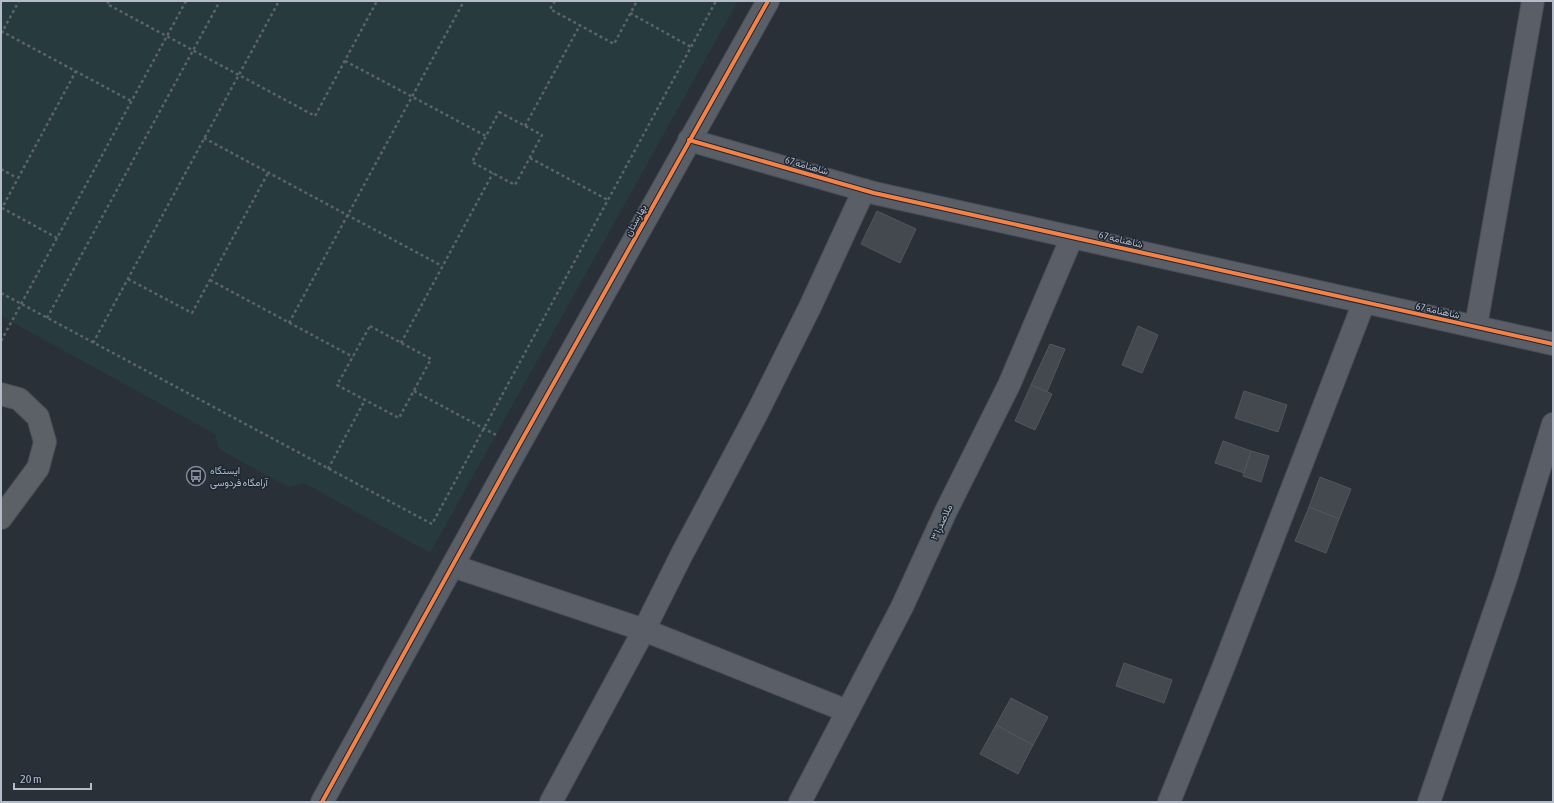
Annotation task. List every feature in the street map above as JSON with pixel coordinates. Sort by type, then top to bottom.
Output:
[{"type":"main road","points":[[1,394],[19,399],[38,417],[45,442],[38,468],[1,518]]},
{"type":"street","name":"بهارستان","points":[[322,802],[518,447],[768,1]]},
{"type":"street","points":[[1476,326],[1533,1]]},
{"type":"street","name":"شاهنامه 67","points":[[689,140],[864,190],[1553,344]]},
{"type":"street","points":[[551,802],[644,630],[807,314],[864,190]]},
{"type":"street","name":"ملاصدرا ۳","points":[[800,802],[902,607],[946,511],[1009,385],[1072,237]]},
{"type":"street","points":[[1169,802],[1223,668],[1364,302]]},
{"type":"street","points":[[1429,802],[1506,578],[1553,424]]},
{"type":"street","points":[[453,566],[644,630],[847,711]]},
{"type":"path","points":[[19,1],[1,32],[131,101]]},
{"type":"path","points":[[109,1],[108,4],[315,116],[377,1]]},
{"type":"path","points":[[1,341],[186,1]]},
{"type":"path","points":[[47,318],[220,1]]},
{"type":"path","points":[[93,343],[279,1]]},
{"type":"path","points":[[289,323],[464,1]]},
{"type":"path","points":[[554,1],[550,9],[614,44],[637,1]]},
{"type":"path","points":[[1,293],[432,524],[716,1]]},
{"type":"path","points":[[630,13],[691,46]]},
{"type":"path","points":[[526,126],[580,25]]},
{"type":"path","points":[[345,61],[486,136]]},
{"type":"path","points":[[57,238],[2,208],[76,71]]},
{"type":"path","points":[[499,112],[526,126],[542,135],[515,185],[472,162],[499,112]]},
{"type":"path","points":[[204,138],[442,266]]},
{"type":"path","points":[[530,158],[608,200]]},
{"type":"path","points":[[1,170],[18,178]]},
{"type":"path","points":[[128,278],[192,313],[268,173]]},
{"type":"path","points":[[401,343],[493,173]]},
{"type":"path","points":[[210,280],[353,357]]},
{"type":"path","points":[[370,326],[401,343],[431,359],[399,418],[338,385],[370,326]]},
{"type":"path","points":[[414,391],[518,447]]},
{"type":"path","points":[[328,469],[365,400]]},
{"type":"green space","points":[[1,1],[738,1],[430,553],[304,483],[288,487],[219,449],[215,434],[1,316]]},
{"type":"building","points":[[877,211],[916,229],[900,263],[861,244]]},
{"type":"building","points":[[1138,326],[1158,335],[1142,373],[1122,365]]},
{"type":"building","points":[[1050,344],[1065,349],[1047,392],[1031,385]]},
{"type":"building","points":[[1031,385],[1052,394],[1035,430],[1015,421]]},
{"type":"building","points":[[1244,391],[1287,405],[1278,432],[1235,418]]},
{"type":"building","points":[[1223,441],[1251,451],[1244,473],[1215,463]]},
{"type":"building","points":[[1251,451],[1269,456],[1261,482],[1243,476]]},
{"type":"building","points":[[1320,477],[1351,489],[1339,519],[1309,507]]},
{"type":"building","points":[[1309,507],[1339,519],[1326,553],[1295,541]]},
{"type":"building","points":[[1124,663],[1172,680],[1164,703],[1116,686]]},
{"type":"building","points":[[1011,698],[1048,717],[1033,745],[996,725]]},
{"type":"building","points":[[996,725],[1033,745],[1018,774],[980,754]]},
{"type":"cycle path","points":[[322,802],[518,447],[768,1]]},
{"type":"cycle path","points":[[689,140],[874,193],[1553,344]]},
{"type":"place","name":"ایستگاه آرامگاه فردوسی","points":[[196,476]]}]
